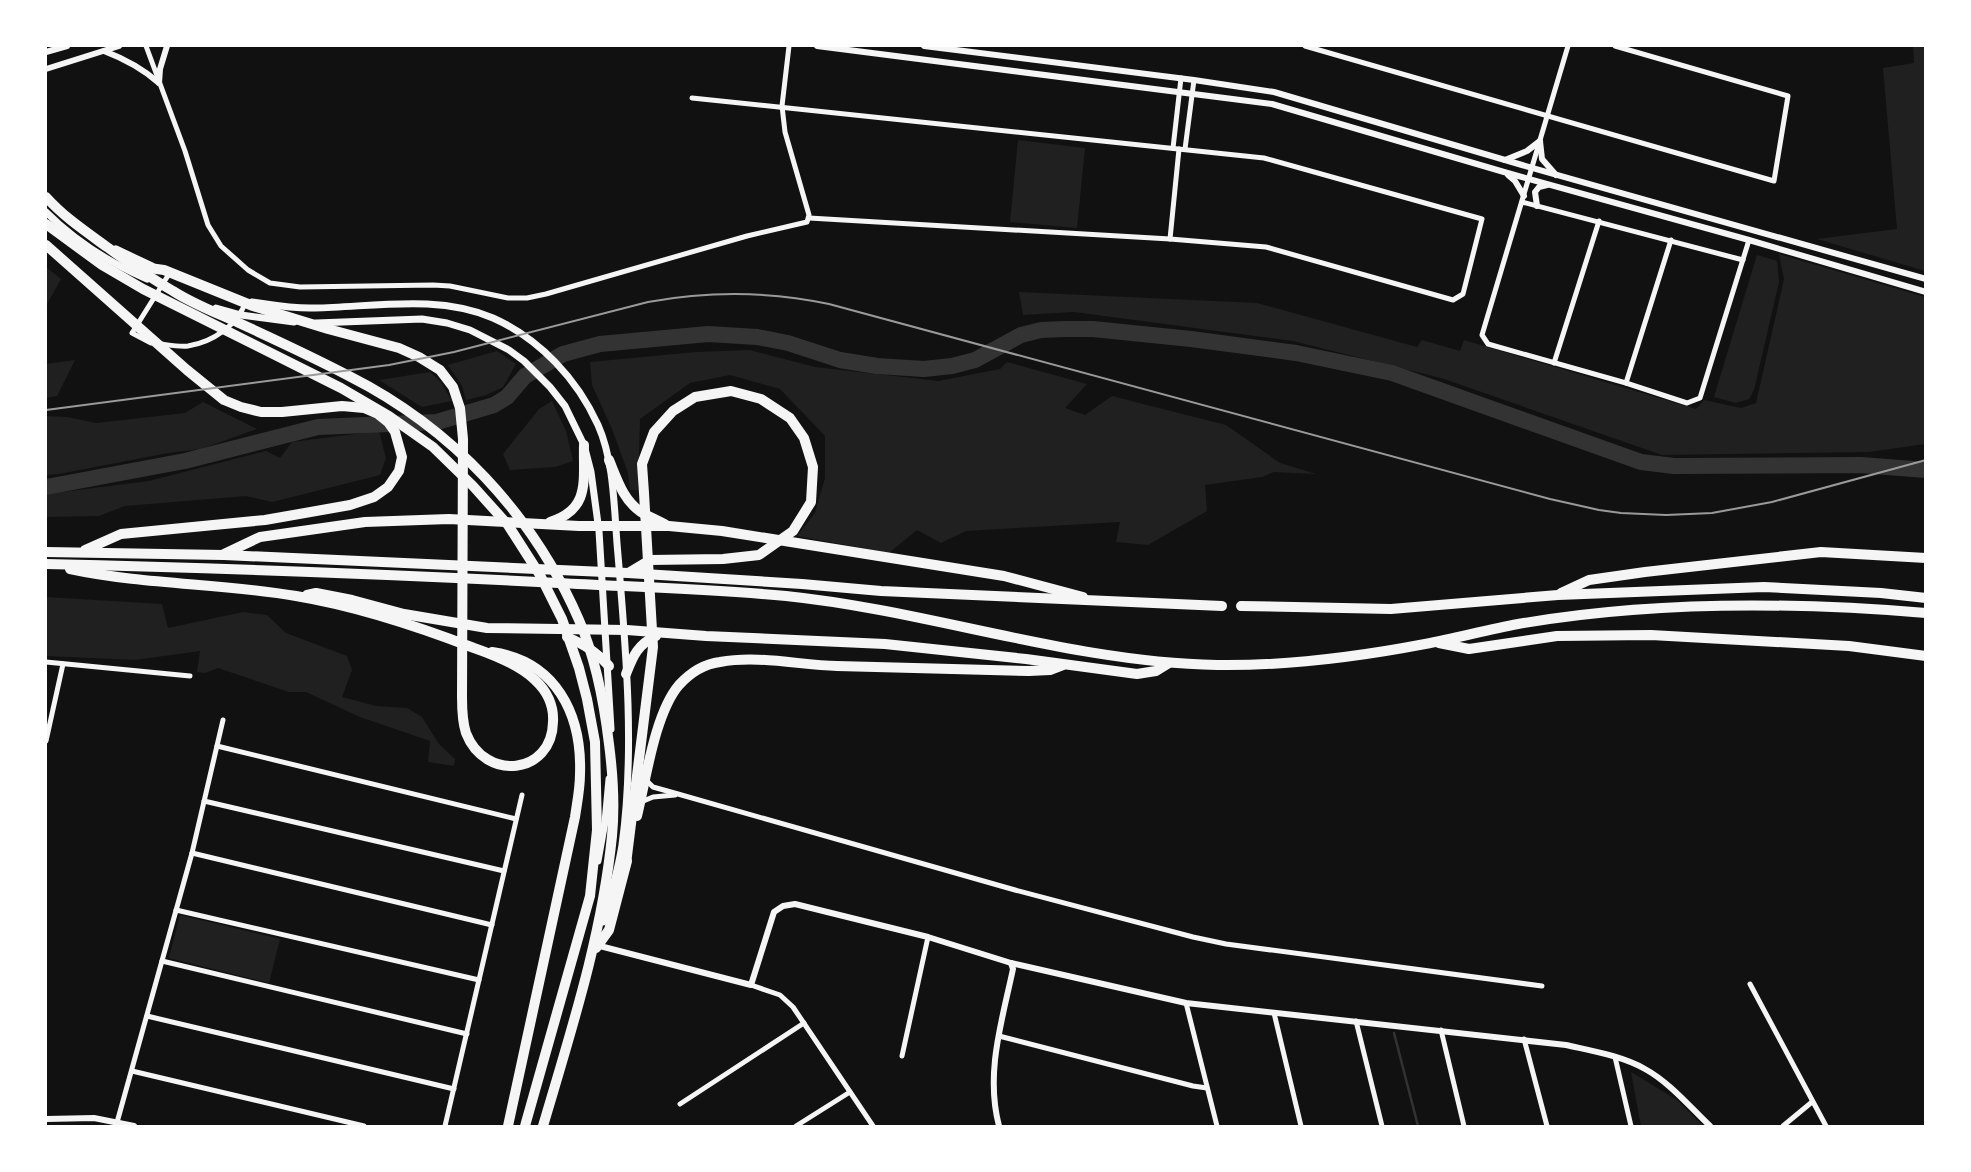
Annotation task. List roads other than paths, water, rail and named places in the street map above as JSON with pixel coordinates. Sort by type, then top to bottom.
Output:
[{"type":"highway","points":[[46,196],[68,219],[173,292],[353,377],[398,404],[470,461],[498,489],[537,542],[559,578],[580,622],[602,694],[613,781],[612,833],[595,948],[545,1126]]},
{"type":"highway","points":[[46,224],[102,265],[143,289],[341,388],[389,416],[433,447],[508,525],[540,575],[562,619],[587,699],[595,742],[597,830],[590,896],[522,1126]]},
{"type":"highway","points":[[46,245],[224,400],[261,412],[342,406],[363,408],[388,422],[395,432],[402,457],[399,471],[388,487],[374,497],[350,505],[265,520],[121,534],[82,552]]},
{"type":"highway","points":[[46,564],[106,577],[241,588],[298,596],[427,630],[483,651],[533,678],[548,695],[553,715],[550,741],[543,751],[527,763],[510,767],[494,764],[478,752],[466,733],[462,713],[462,697],[463,439],[460,408],[453,387],[440,370],[399,348],[253,306],[164,270],[135,266]]},
{"type":"highway","points":[[626,864],[653,648],[644,493],[642,464],[654,432],[673,411],[695,397],[731,391],[761,398],[790,418],[804,438],[813,467],[811,502],[793,531],[759,555],[723,559],[650,560],[628,573]]},
{"type":"highway","points":[[543,524],[571,512],[578,503],[583,489],[584,445]]},
{"type":"highway","points":[[608,460],[629,502],[641,512],[669,526]]},
{"type":"highway","points":[[224,555],[260,537],[365,522],[449,519],[616,529],[669,526],[722,531],[1004,576],[1104,602]]},
{"type":"highway","points":[[46,552],[224,555],[628,573],[881,591],[1222,606]]},
{"type":"highway","points":[[1558,595],[1589,580],[1821,552],[1926,558]]},
{"type":"highway","points":[[46,564],[363,573],[786,596],[886,611],[1085,652],[1169,663],[1221,665],[1292,662],[1368,653],[1520,624],[1618,611],[1720,606],[1811,606],[1926,613]]},
{"type":"highway","points":[[1241,606],[1391,609],[1558,595],[1764,587],[1926,598]]},
{"type":"highway","points":[[298,596],[316,593],[404,614],[487,628],[624,625],[706,636],[885,644],[1137,674],[1156,671],[1169,663]]},
{"type":"highway","points":[[546,628],[585,644],[608,666]]},
{"type":"highway","points":[[626,674],[636,649],[653,637],[667,632]]},
{"type":"highway","points":[[1436,642],[1469,649],[1558,636],[1651,635],[1849,646],[1926,656]]},
{"type":"highway","points":[[483,651],[511,655],[543,673],[555,685],[571,712],[580,755],[580,784],[575,817],[508,1126]]},
{"type":"highway","points":[[595,948],[609,930],[666,705],[679,685],[696,670],[718,662],[757,661],[835,666],[1029,671],[1050,670],[1067,664]]},
{"type":"main road","points":[[46,196],[55,206],[107,244],[169,274],[246,301],[301,308],[428,304],[467,309],[493,318],[537,345],[564,371],[583,396],[599,427],[608,460],[624,625],[629,749],[622,846],[595,948]]},
{"type":"main road","points":[[46,212],[90,248],[128,271],[222,310],[275,320],[311,323],[422,319],[470,330],[524,361],[565,406],[589,459],[599,528],[611,756],[605,822],[596,872],[576,950],[544,1045],[522,1126]]},
{"type":"street","points":[[46,52],[67,46]]},
{"type":"street","points":[[46,69],[119,46]]},
{"type":"street","points":[[146,46],[185,151],[208,225],[221,246],[237,262],[271,282],[300,287],[441,286],[508,298],[546,295],[747,236],[805,223],[809,217],[785,132],[782,106],[789,46]]},
{"type":"street","points":[[159,83],[167,46]]},
{"type":"street","points":[[817,46],[1272,104],[1926,292]]},
{"type":"street","points":[[924,46],[1274,92],[1926,279]]},
{"type":"street","points":[[1305,46],[1774,181],[1788,96],[1615,46]]},
{"type":"street","points":[[1568,46],[1482,335],[1488,344],[1687,403],[1700,398],[1749,240]]},
{"type":"street","points":[[102,51],[122,58],[145,71],[159,83]]},
{"type":"street","points":[[1170,239],[1179,149],[1181,78]]},
{"type":"street","points":[[1179,149],[1194,80]]},
{"type":"street","points":[[692,97],[1264,158],[1482,219],[1463,294],[1453,300],[1266,247],[809,217]]},
{"type":"street","points":[[1505,160],[1527,152],[1540,141]]},
{"type":"street","points":[[1540,141],[1542,159],[1556,175]]},
{"type":"street","points":[[1504,172],[1515,181],[1523,199],[1536,206],[1743,260]]},
{"type":"street","points":[[1536,206],[1535,192],[1539,187],[1549,185]]},
{"type":"street","points":[[1554,363],[1598,221]]},
{"type":"street","points":[[1626,383],[1671,240]]},
{"type":"street","points":[[169,274],[132,332],[151,343],[186,346],[215,338],[241,315],[246,301]]},
{"type":"street","points":[[46,662],[190,676]]},
{"type":"street","points":[[46,740],[64,664]]},
{"type":"street","points":[[117,1125],[192,853],[223,720]]},
{"type":"street","points":[[217,746],[516,819]]},
{"type":"street","points":[[629,749],[635,767],[653,787],[1015,890],[1193,937],[1240,946],[1542,986]]},
{"type":"street","points":[[624,816],[638,804],[653,797],[678,794]]},
{"type":"street","points":[[445,1126],[522,795]]},
{"type":"street","points":[[204,801],[504,872]]},
{"type":"street","points":[[192,853],[492,925]]},
{"type":"street","points":[[751,985],[774,912],[783,906],[795,904],[928,937],[1012,963],[1186,1003],[1566,1045],[1615,1057],[1644,1068],[1660,1079],[1710,1126]]},
{"type":"street","points":[[176,910],[479,980]]},
{"type":"street","points":[[902,1056],[928,937]]},
{"type":"street","points":[[595,948],[751,985],[780,995],[793,1007],[873,1126]]},
{"type":"street","points":[[162,961],[467,1034]]},
{"type":"street","points":[[999,1126],[992,1083],[1012,963]]},
{"type":"street","points":[[1751,984],[1826,1126]]},
{"type":"street","points":[[1186,1003],[1217,1126]]},
{"type":"street","points":[[1273,1013],[1301,1126]]},
{"type":"street","points":[[147,1016],[454,1089]]},
{"type":"street","points":[[1356,1021],[1382,1126]]},
{"type":"street","points":[[680,1104],[804,1023]]},
{"type":"street","points":[[1441,1030],[1464,1126]]},
{"type":"street","points":[[999,1035],[1207,1088]]},
{"type":"street","points":[[1524,1039],[1547,1126]]},
{"type":"street","points":[[1615,1057],[1631,1126]]},
{"type":"street","points":[[132,1072],[364,1126]]},
{"type":"street","points":[[796,1126],[850,1092]]},
{"type":"street","points":[[1783,1126],[1811,1102]]},
{"type":"street","points":[[46,1119],[94,1118],[117,1125],[134,1126]]},
{"type":"waterway","points":[[46,487],[185,461],[318,427],[437,422],[494,405],[507,397],[525,376],[563,354],[600,344],[708,334],[757,337],[788,343],[840,360],[924,369],[975,360],[1021,335],[1041,330],[1065,329],[1093,329],[1191,339],[1296,353],[1392,373],[1641,462],[1674,466],[1861,465],[1926,470]]},
{"type":"waterway","points":[[1394,1033],[1418,1126]]},
{"type":"tram line","points":[[46,410],[389,365],[454,352],[648,302],[738,294],[829,304],[1599,510],[1666,515],[1712,513],[1772,502],[1926,460]]}]
